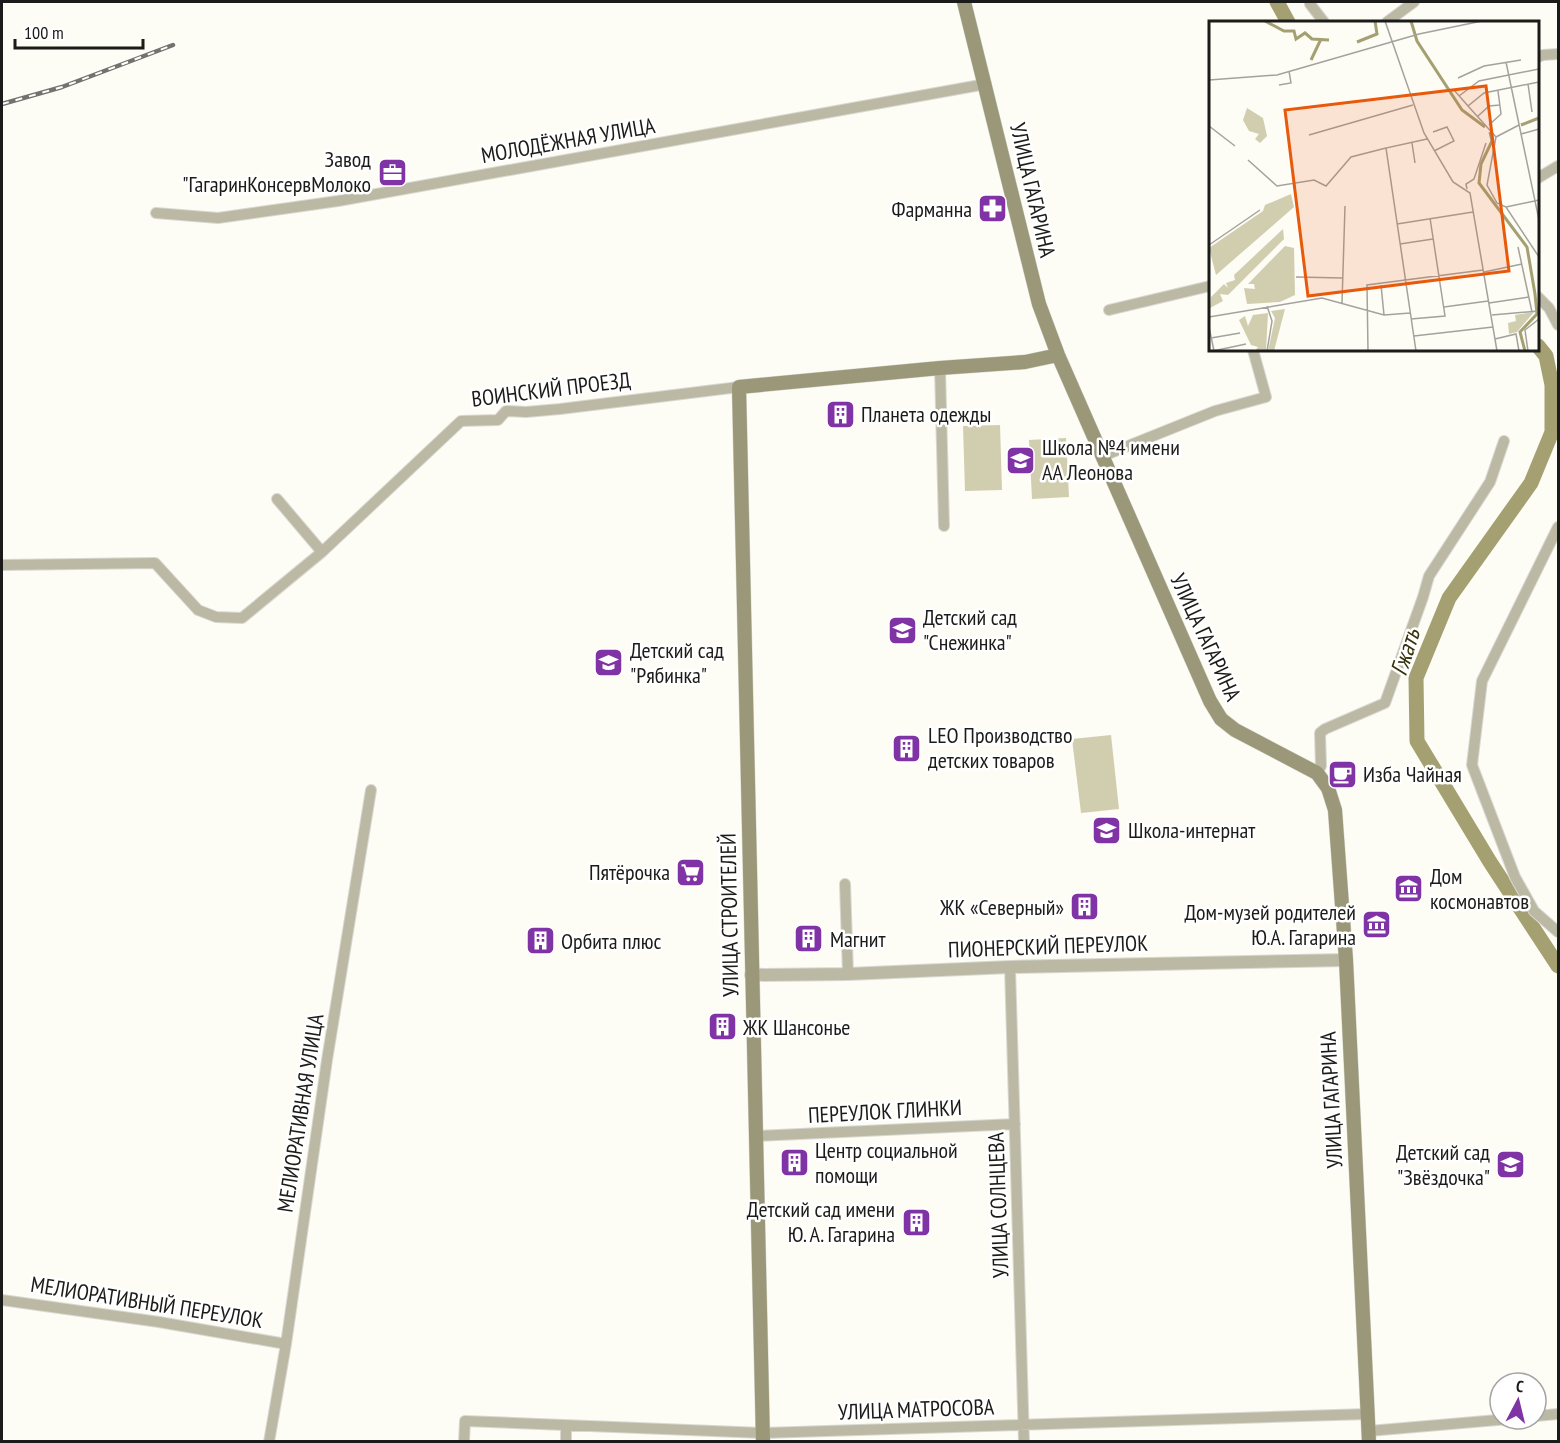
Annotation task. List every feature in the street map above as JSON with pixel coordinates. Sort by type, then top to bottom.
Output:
[{"type":"main road","name":"УЛИЦА ГАГАРИНА","points":[[964,2],[1039,304],[1058,355],[1173,622],[1214,710],[1221,719],[1235,730],[1317,773],[1328,788],[1335,810],[1346,960],[1369,1436]]},
{"type":"main road","name":"ВОИНСКИЙ ПРОЕЗД","points":[[739,387],[1025,362],[1058,355]]},
{"type":"main road","name":"УЛИЦА СТРОИТЕЛЕЙ","points":[[739,387],[763,1437]]},
{"type":"street","points":[[1388,21],[1414,2]]},
{"type":"street","points":[[1310,4],[1323,21]]},
{"type":"street","points":[[1539,57],[1558,54]]},
{"type":"street","name":"МОЛОДЁЖНАЯ УЛИЦА","points":[[156,213],[218,218],[338,201],[986,84]]},
{"type":"street","points":[[1539,177],[1558,166]]},
{"type":"street","points":[[1109,310],[1209,286]]},
{"type":"street","points":[[1539,298],[1549,308],[1558,326]]},
{"type":"street","points":[[1549,308],[1558,301]]},
{"type":"street","points":[[1103,456],[1215,411],[1266,397],[1253,351]]},
{"type":"street","points":[[940,368],[944,526]]},
{"type":"street","name":"ВОИНСКИЙ ПРОЕЗД","points":[[2,566],[155,563],[198,610],[216,617],[242,618],[322,552],[461,422],[498,420],[506,411],[560,409],[739,387]]},
{"type":"street","points":[[1317,773],[1321,766],[1320,733],[1385,703],[1424,597],[1429,576],[1490,482],[1504,441]]},
{"type":"street","points":[[277,499],[322,552]]},
{"type":"street","points":[[1558,527],[1482,681],[1472,765],[1515,877],[1534,911],[1558,932]]},
{"type":"street","name":"МЕЛИОРАТИВНАЯ УЛИЦА","points":[[269,1442],[371,790]]},
{"type":"street","points":[[845,884],[848,974]]},
{"type":"street","name":"ПИОНЕРСКИЙ ПЕРЕУЛОК","points":[[751,975],[1346,960]]},
{"type":"street","name":"УЛИЦА СОЛНЦЕВА","points":[[1010,967],[1024,1442]]},
{"type":"street","name":"ПЕРЕУЛОК ГЛИНКИ","points":[[756,1136],[1015,1124]]},
{"type":"street","name":"МЕЛИОРАТИВНЫЙ ПЕРЕУЛОК","points":[[2,1300],[159,1322],[286,1344]]},
{"type":"street","name":"УЛИЦА МАТРОСОВА","points":[[464,1442],[465,1421],[763,1437],[1024,1425],[1368,1414]]},
{"type":"street","points":[[1369,1436],[1488,1422]]},
{"type":"street","points":[[566,1426],[566,1442]]},
{"type":"shaded area","points":[[1000,425],[1002,490],[965,491],[963,426]]},
{"type":"shaded area","points":[[1066,438],[1069,497],[1032,499],[1029,440]]},
{"type":"shaded area","points":[[1111,735],[1119,809],[1081,813],[1072,739]]},
{"type":"waterway","name":"Гжать","points":[[1277,2],[1287,21]]},
{"type":"waterway","name":"Гжать","points":[[1539,347],[1546,356],[1552,385],[1552,432],[1531,483],[1449,598],[1416,678],[1417,741],[1490,862],[1558,966]]},
{"type":"railway","points":[[2,104],[62,87],[173,45]]},
{"type":"place","name":"Завод \"ГагаринКонсервМолоко","points":[[392,172]]},
{"type":"place","name":"Фарманна","points":[[993,209]]},
{"type":"place","name":"Планета одежды","points":[[840,414]]},
{"type":"place","name":"Школа №4 имени АА Леонова","points":[[1021,460]]},
{"type":"place","name":"Детский сад \"Снежинка\"","points":[[902,630]]},
{"type":"place","name":"Детский сад \"Рябинка\"","points":[[609,663]]},
{"type":"place","name":"LEO Производство детских товаров","points":[[907,748]]},
{"type":"place","name":"Изба Чайная","points":[[1342,774]]},
{"type":"place","name":"Школа-интернат","points":[[1107,830]]},
{"type":"place","name":"Пятёрочка","points":[[691,872]]},
{"type":"place","name":"Дом космонавтов","points":[[1409,889]]},
{"type":"place","name":"ЖК «Северный»","points":[[1085,907]]},
{"type":"place","name":"Дом-музей родителей Ю.А. Гагарина","points":[[1377,925]]},
{"type":"place","name":"Магнит","points":[[809,939]]},
{"type":"place","name":"Орбита плюс","points":[[540,941]]},
{"type":"place","name":"ЖК Шансонье","points":[[722,1027]]},
{"type":"place","name":"Центр социальной помощи","points":[[794,1163]]},
{"type":"place","name":"Детский сад \"Звёздочка\"","points":[[1511,1165]]},
{"type":"place","name":"Детский сад имени Ю. А. Гагарина","points":[[916,1222]]}]
